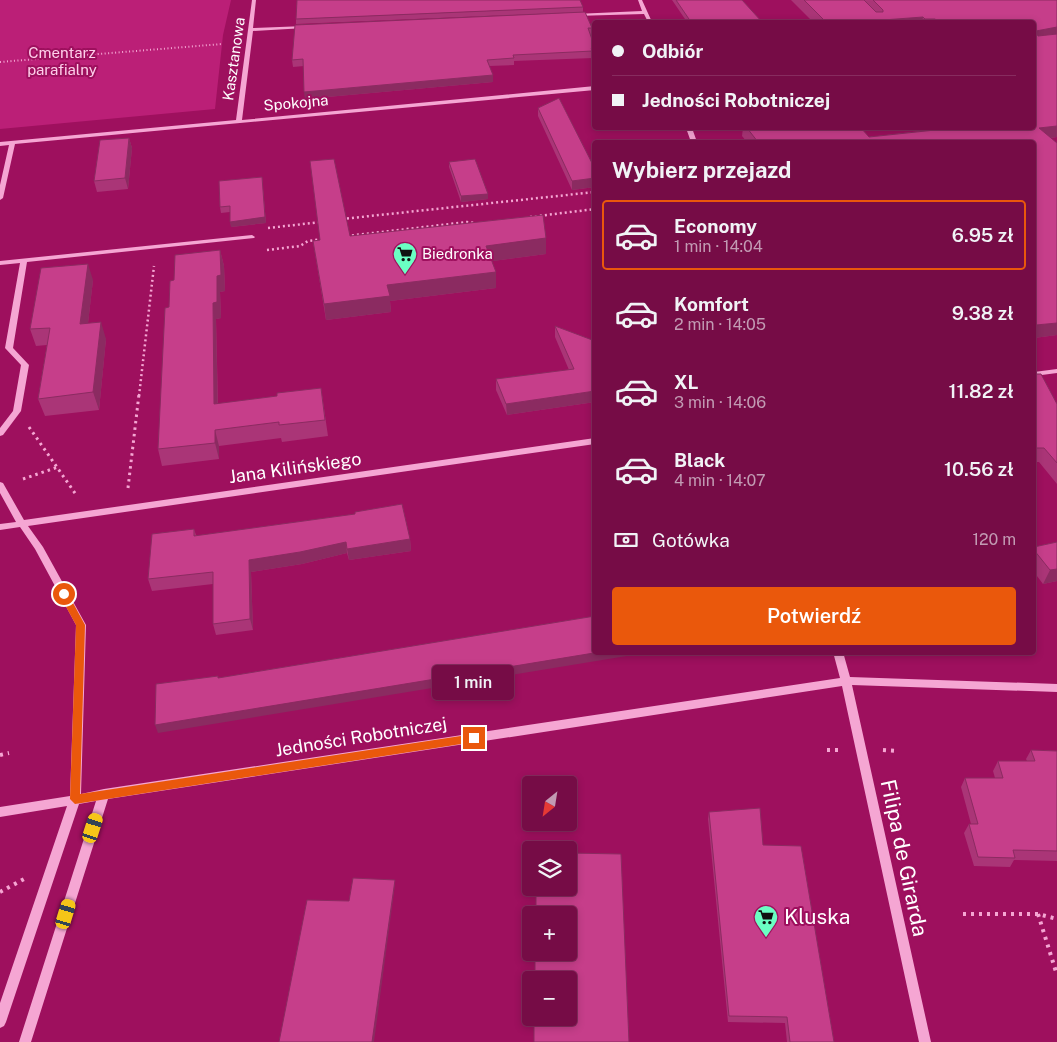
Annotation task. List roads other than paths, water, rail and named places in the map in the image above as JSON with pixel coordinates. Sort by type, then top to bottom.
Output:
[{"type":"street","name":"Kasztanowa","points":[[239,121],[254,0]]},
{"type":"street","points":[[640,0],[649,20]]},
{"type":"street","points":[[564,15],[645,12]]},
{"type":"street","points":[[251,30],[315,27]]},
{"type":"street","name":"Spokojna","points":[[0,144],[592,88]]},
{"type":"street","points":[[0,198],[13,142]]},
{"type":"street","points":[[0,263],[252,238]]},
{"type":"street","points":[[0,433],[17,411],[25,365],[9,348],[24,260]]},
{"type":"street","points":[[1036,374],[1057,371]]},
{"type":"street","name":"Jana Kilińskiego","points":[[0,527],[592,441]]},
{"type":"street","points":[[0,485],[22,524],[38,546],[81,625],[75,799],[0,1022]]},
{"type":"street","name":"Filipa de Girarda","points":[[839,655],[925,1042]]},
{"type":"street","name":"Jedności Robotniczej","points":[[0,812],[104,794],[846,681],[1057,688]]},
{"type":"street","points":[[25,1042],[104,794]]},
{"type":"place","name":"Biedronka","points":[[405,275]]},
{"type":"place","name":"Kluska","points":[[766,938]]},
{"type":"park label","name":"Cmentarz parafialny","points":[[62,62]]}]
